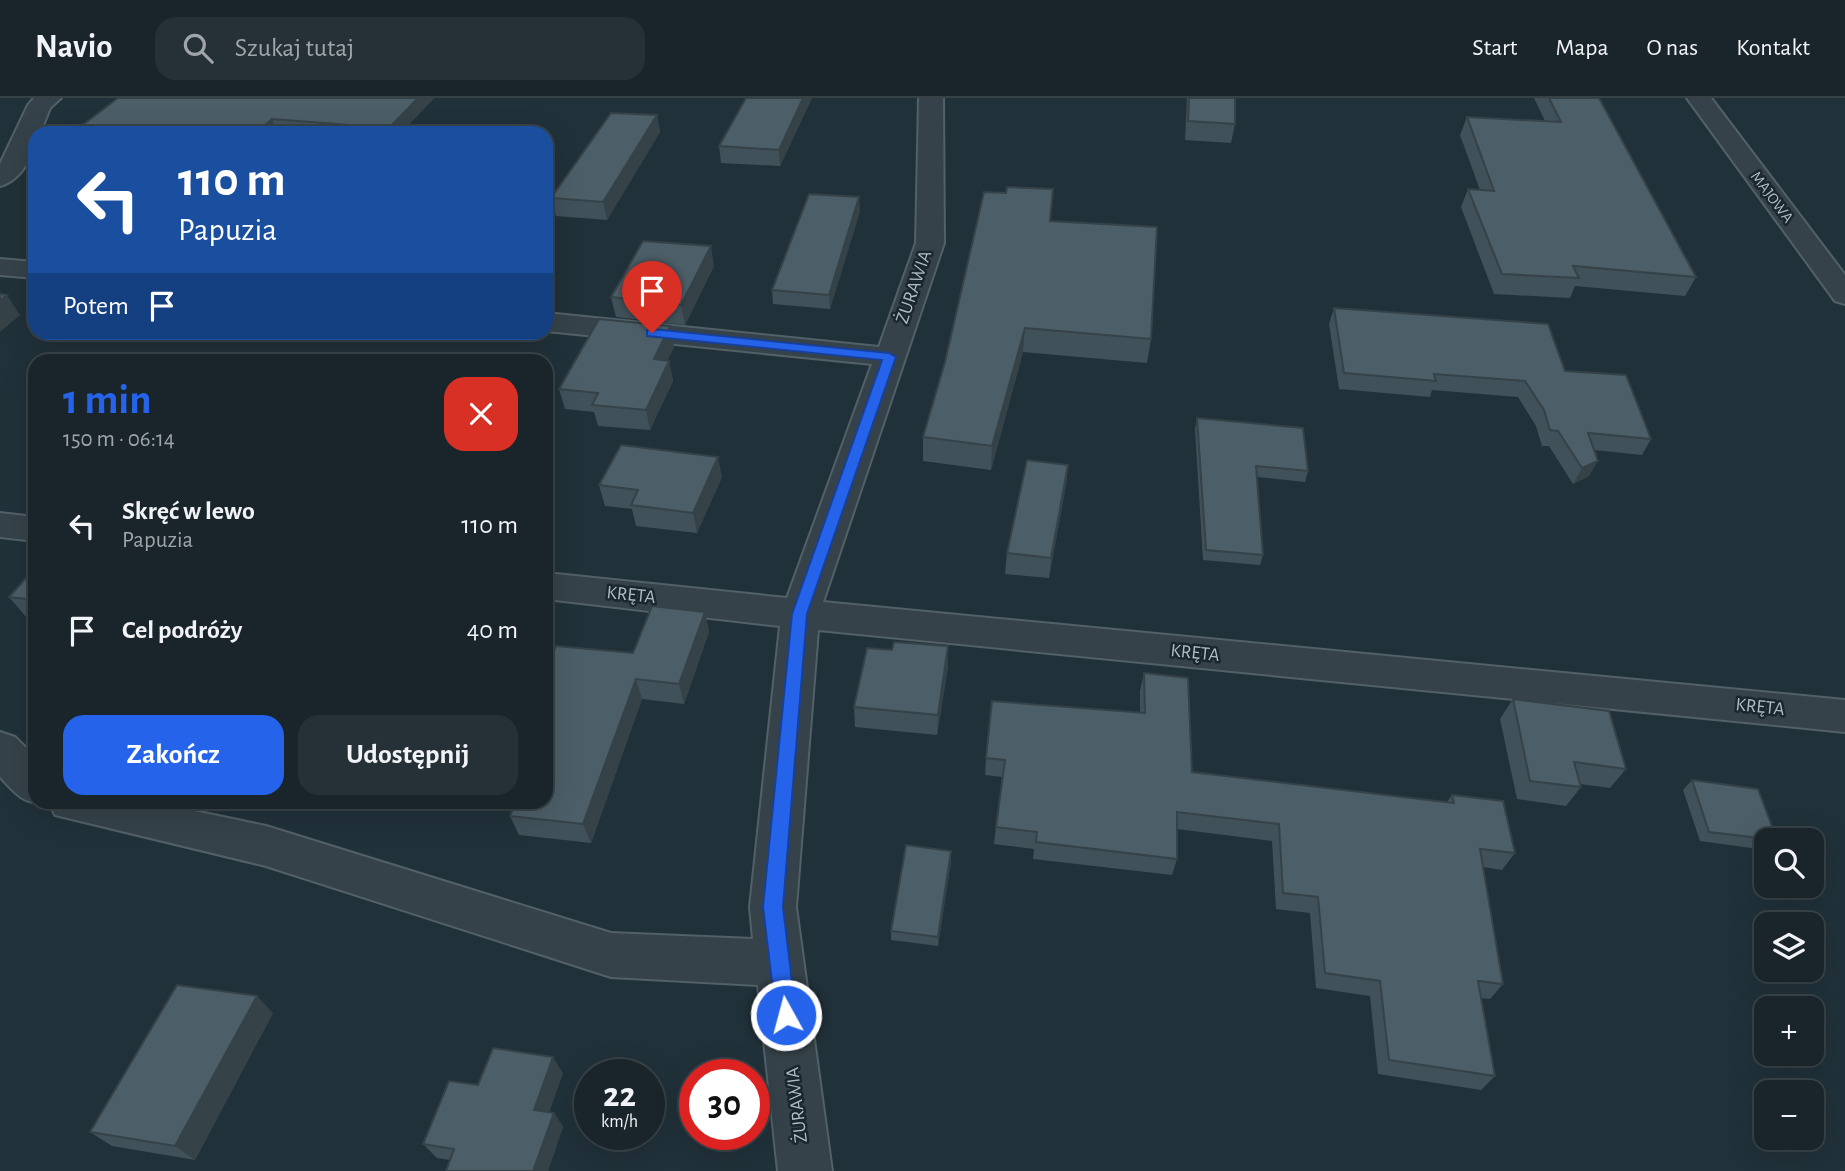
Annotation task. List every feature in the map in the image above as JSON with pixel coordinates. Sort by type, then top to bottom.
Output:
[{"type":"street","points":[[31,126],[40,105],[50,98]]},
{"type":"street","name":"ŻURAWIA","points":[[805,1171],[773,907],[800,614],[930,243],[931,98]]},
{"type":"street","name":"MAJOWA","points":[[1699,98],[1845,295]]},
{"type":"street","points":[[0,178],[15,164],[28,133]]},
{"type":"street","points":[[0,267],[28,269]]},
{"type":"street","points":[[553,323],[889,357]]},
{"type":"street","points":[[0,525],[28,528]]},
{"type":"street","name":"KRĘTA","points":[[553,587],[800,614],[1845,716]]},
{"type":"street","points":[[0,748],[28,778]]},
{"type":"street","points":[[101,809],[266,846],[611,956],[780,963]]},
{"type":"building","points":[[118,98],[418,98],[391,126],[272,119],[264,126],[81,126]]},
{"type":"building","points":[[746,98],[803,98],[779,150],[719,146]]},
{"type":"building","points":[[1189,98],[1235,98],[1235,124],[1188,121]]},
{"type":"building","points":[[1549,98],[1599,98],[1696,277],[1573,266],[1579,278],[1502,274],[1468,189],[1494,191],[1467,117],[1561,122]]},
{"type":"building","points":[[611,113],[657,115],[603,202],[553,198]]},
{"type":"building","points":[[1007,187],[1053,189],[1050,221],[1157,227],[1151,339],[1025,328],[992,446],[923,437],[945,362],[984,192],[1006,193]]},
{"type":"building","points":[[809,194],[859,197],[829,295],[772,290]]},
{"type":"building","points":[[643,241],[711,246],[681,305],[611,297]]},
{"type":"building","points":[[1334,308],[1548,324],[1565,371],[1626,375],[1651,439],[1588,433],[1598,461],[1582,468],[1558,431],[1550,430],[1544,410],[1525,381],[1434,374],[1436,381],[1344,373]]},
{"type":"building","points":[[599,319],[670,326],[654,359],[669,361],[646,410],[592,405],[598,393],[559,389]]},
{"type":"building","points":[[1197,418],[1303,428],[1308,471],[1256,466],[1263,555],[1206,550]]},
{"type":"building","points":[[621,445],[718,457],[693,513],[631,505],[638,490],[599,485]]},
{"type":"building","points":[[1027,460],[1068,465],[1051,558],[1007,553]]},
{"type":"building","points":[[28,576],[28,599],[9,597]]},
{"type":"building","points":[[652,606],[705,612],[679,684],[636,679],[583,824],[510,816],[513,809],[553,809],[553,654],[556,646],[633,653]]},
{"type":"building","points":[[894,642],[948,646],[938,715],[854,707],[867,648],[892,650]]},
{"type":"building","points":[[1144,673],[1188,678],[1192,772],[1454,803],[1452,795],[1503,801],[1515,853],[1480,849],[1503,984],[1478,981],[1495,1076],[1389,1060],[1380,981],[1325,973],[1318,897],[1283,893],[1279,824],[1177,812],[1177,859],[1036,842],[1037,832],[996,827],[1005,760],[986,758],[992,701],[1145,713]]},
{"type":"building","points":[[1513,699],[1609,711],[1626,769],[1574,762],[1581,787],[1530,781]]},
{"type":"building","points":[[1692,780],[1758,789],[1773,828],[1754,828],[1754,837],[1709,832]]},
{"type":"building","points":[[906,845],[951,851],[938,937],[891,931]]},
{"type":"building","points":[[177,985],[257,996],[175,1146],[90,1132]]},
{"type":"building","points":[[493,1048],[553,1057],[534,1110],[554,1113],[533,1171],[446,1171],[454,1149],[423,1144],[449,1081],[478,1085]]},
{"type":"route","points":[[652,333],[889,357],[800,614],[773,907],[786,1015]]}]
